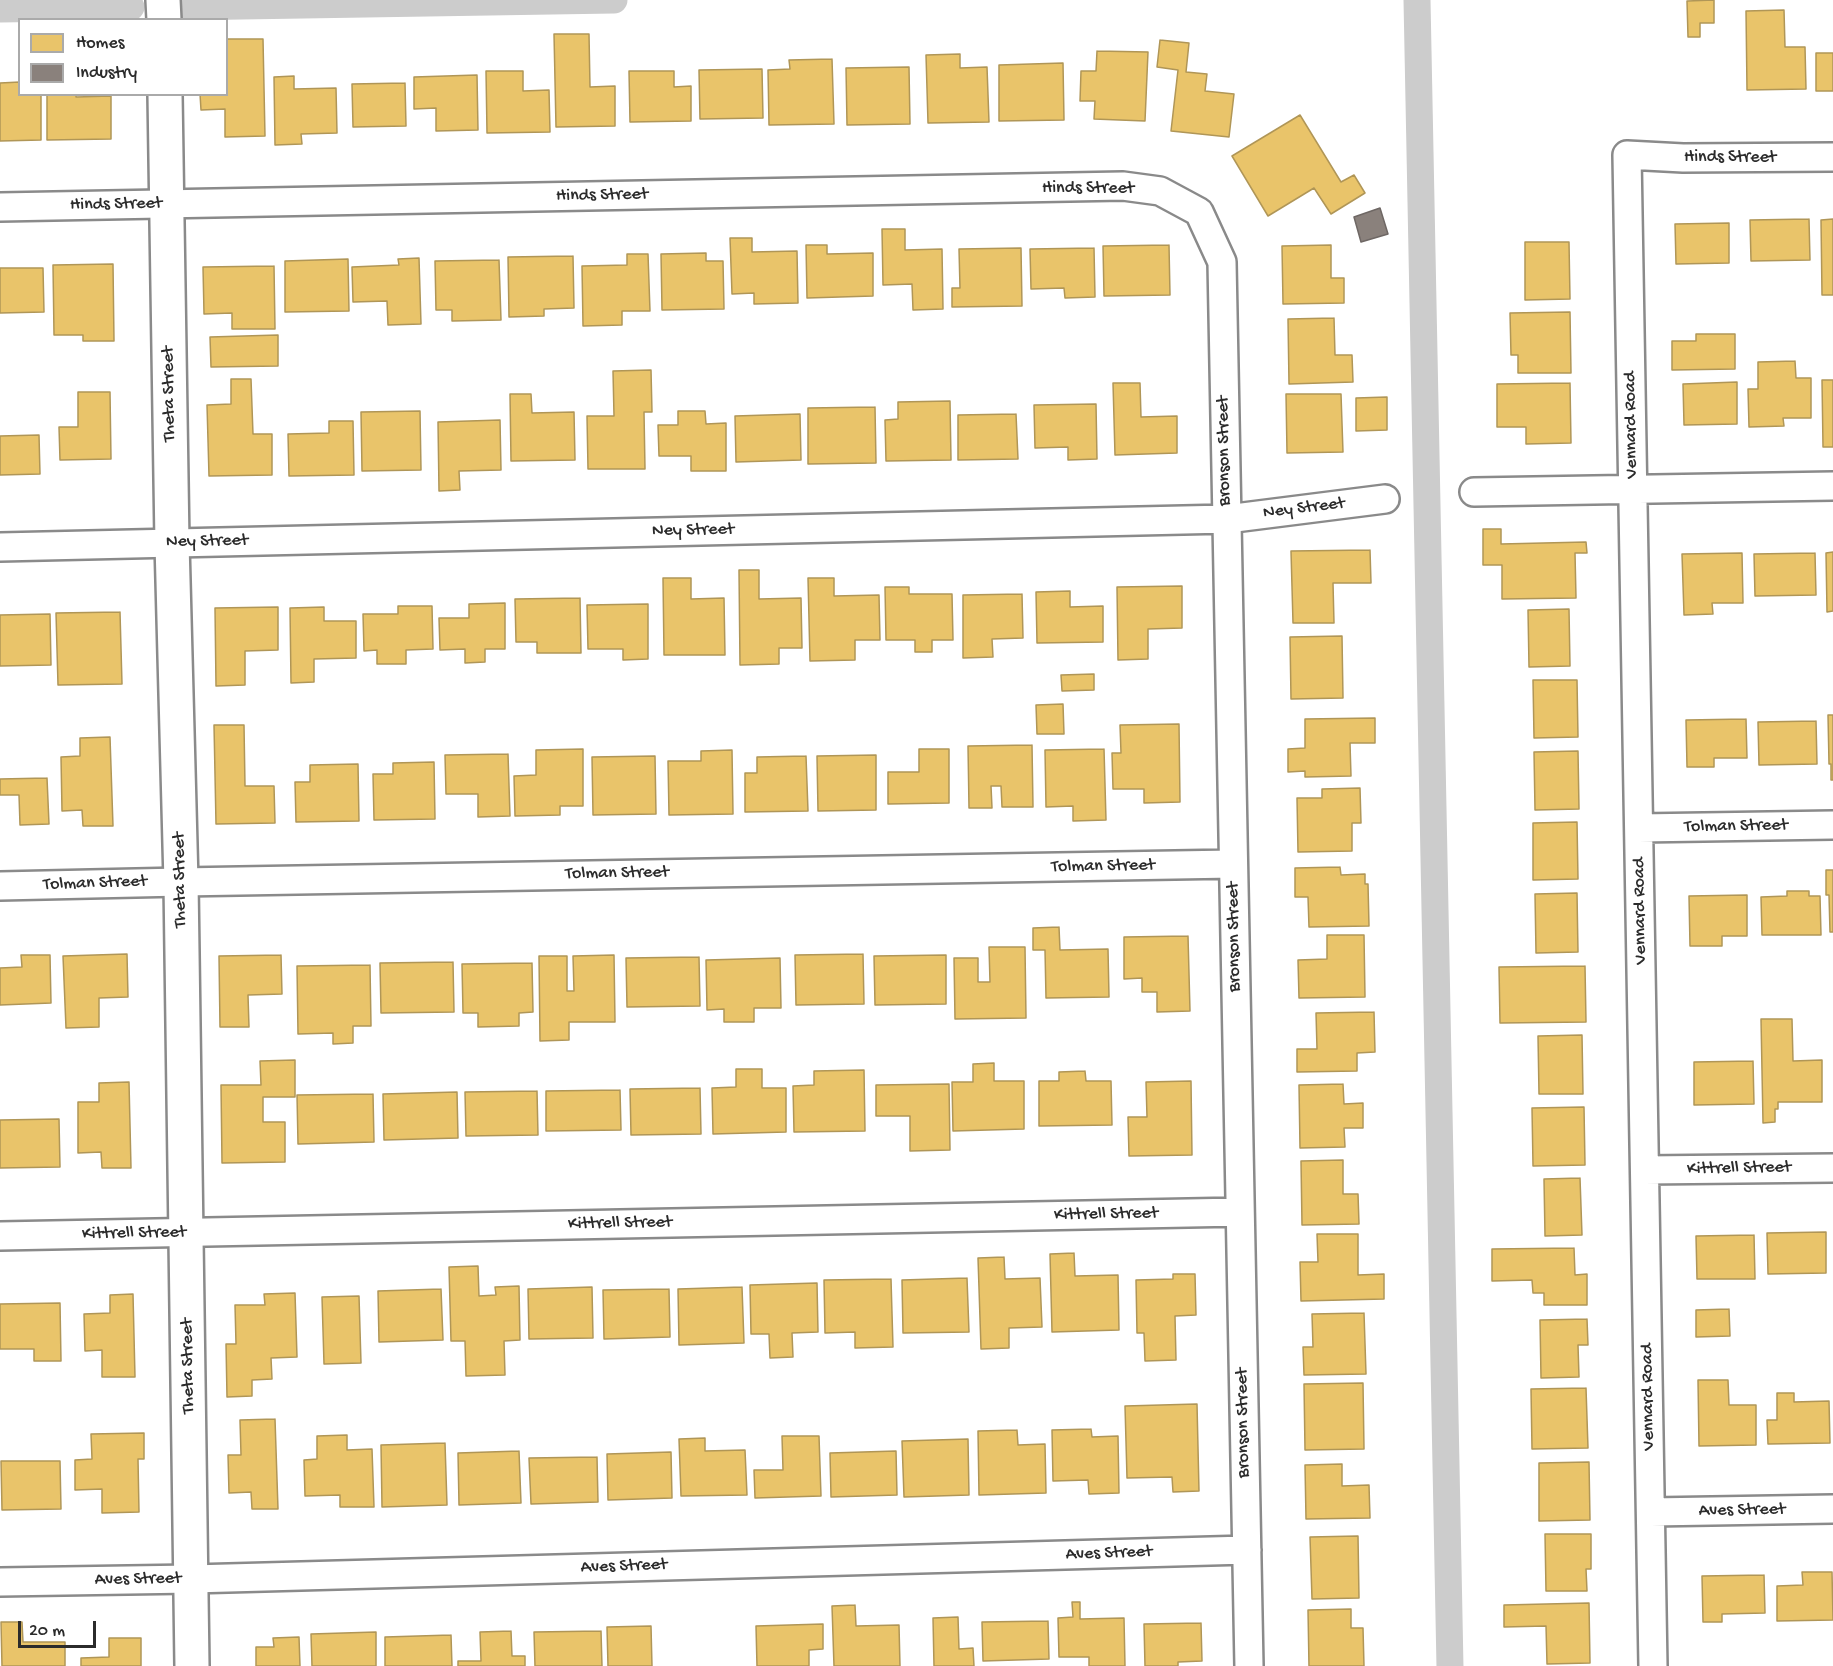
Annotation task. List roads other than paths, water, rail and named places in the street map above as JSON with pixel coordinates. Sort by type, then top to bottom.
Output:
[{"type":"street","points":[[164,0],[164,18]]},
{"type":"street","name":"Theta Street","points":[[165,96],[172,543],[181,882],[192,1666]]},
{"type":"street","name":"Hinds Street","points":[[1628,155],[1694,158],[1833,157]]},
{"type":"street","name":"Vennard Road","points":[[1628,155],[1653,1666]]},
{"type":"street","name":"Hinds Street","points":[[0,207],[1123,186],[1160,191],[1199,212]]},
{"type":"street","name":"Bronson Street","points":[[1199,212],[1222,262],[1249,1666]]},
{"type":"street","points":[[1474,492],[1833,486]]},
{"type":"street","name":"Ney Street","points":[[0,547],[1227,519],[1385,499]]},
{"type":"street","name":"Tolman Street","points":[[1639,828],[1833,825]]},
{"type":"street","name":"Tolman Street","points":[[0,886],[1233,864]]},
{"type":"street","name":"Kittrell Street","points":[[1645,1170],[1833,1168]]},
{"type":"street","name":"Kittrell Street","points":[[0,1236],[1240,1212]]},
{"type":"street","name":"Aves Street","points":[[1651,1512],[1833,1509]]},
{"type":"street","name":"Aves Street","points":[[0,1582],[192,1579],[1247,1550]]},
{"type":"waterway","points":[[179,7],[614,0]]},
{"type":"waterway","points":[[1417,0],[1450,1666]]},
{"type":"waterway","points":[[0,9],[131,7]]}]
